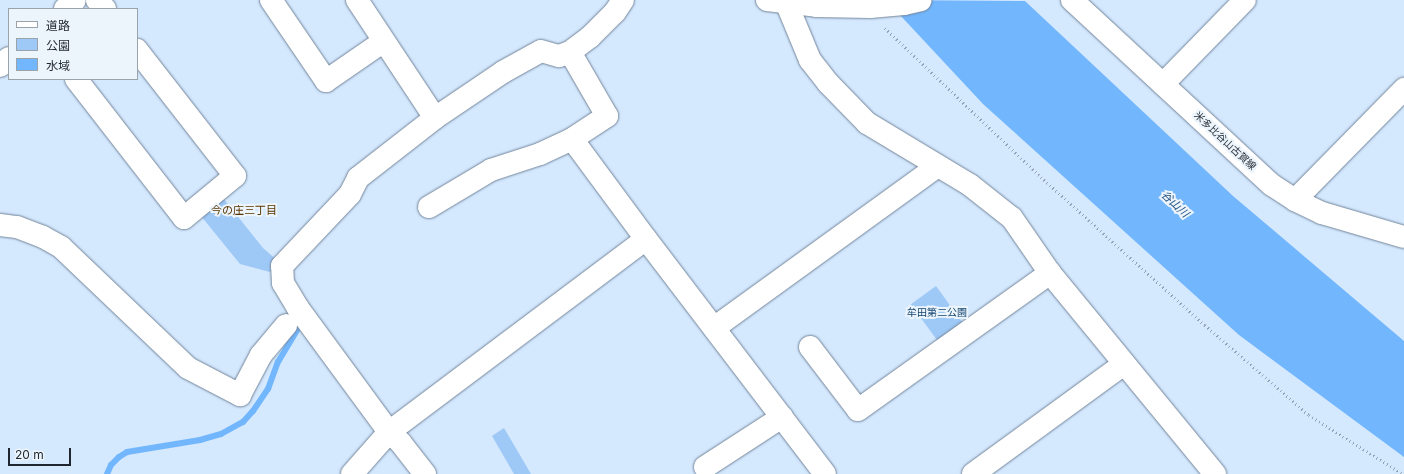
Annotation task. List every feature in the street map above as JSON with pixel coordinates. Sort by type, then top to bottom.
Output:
[{"type":"street","points":[[66,8],[75,0]]},
{"type":"street","points":[[271,0],[326,81],[384,40]]},
{"type":"street","points":[[357,0],[435,118]]},
{"type":"street","points":[[425,474],[401,443],[389,432],[298,308],[283,284],[282,266],[350,194],[358,178],[435,118],[503,72],[540,51],[559,56],[570,52],[590,37],[615,12],[623,0]]},
{"type":"street","points":[[777,1],[817,6],[866,6],[904,4],[921,0]]},
{"type":"street","name":"米多比谷山古賀線","points":[[1072,0],[1272,185],[1295,200],[1322,214],[1404,237]]},
{"type":"street","points":[[1163,84],[1245,0]]},
{"type":"street","points":[[777,1],[810,60],[828,83],[867,123],[970,186],[1012,218],[1050,273],[1215,474]]},
{"type":"street","points":[[77,80],[184,218],[235,176],[138,51]]},
{"type":"street","points":[[429,207],[491,170],[540,154],[572,140],[607,116],[570,52]]},
{"type":"street","points":[[0,66],[8,59]]},
{"type":"street","points":[[1295,200],[1404,89]]},
{"type":"street","points":[[572,140],[825,474]]},
{"type":"street","points":[[714,328],[938,166]]},
{"type":"street","points":[[0,225],[17,227],[43,237],[61,247],[188,368],[240,394],[261,355],[286,325]]},
{"type":"street","points":[[352,474],[389,432],[646,239]]},
{"type":"street","points":[[810,347],[858,410],[1050,273]]},
{"type":"street","points":[[973,474],[1124,364]]},
{"type":"street","points":[[706,467],[782,417]]},
{"type":"path","points":[[866,6],[1041,177],[1205,325],[1303,410],[1403,474]]},
{"type":"green space","points":[[223,198],[263,248],[279,262],[270,272],[240,264],[201,216]]},
{"type":"green space","name":"牟田第二公園","points":[[936,286],[965,326],[940,344],[911,304]]},
{"type":"green space","points":[[504,428],[531,474],[514,474],[492,436]]},
{"type":"water","name":"谷山川","points":[[886,0],[1025,1],[1233,196],[1404,341],[1404,457],[1239,335],[983,104]]},
{"type":"waterway","points":[[107,474],[111,465],[127,452],[200,440],[221,434],[243,422],[253,411],[268,389],[278,362],[297,330]]},
{"type":"district","name":"今の庄三丁目","points":[[244,210]]}]
